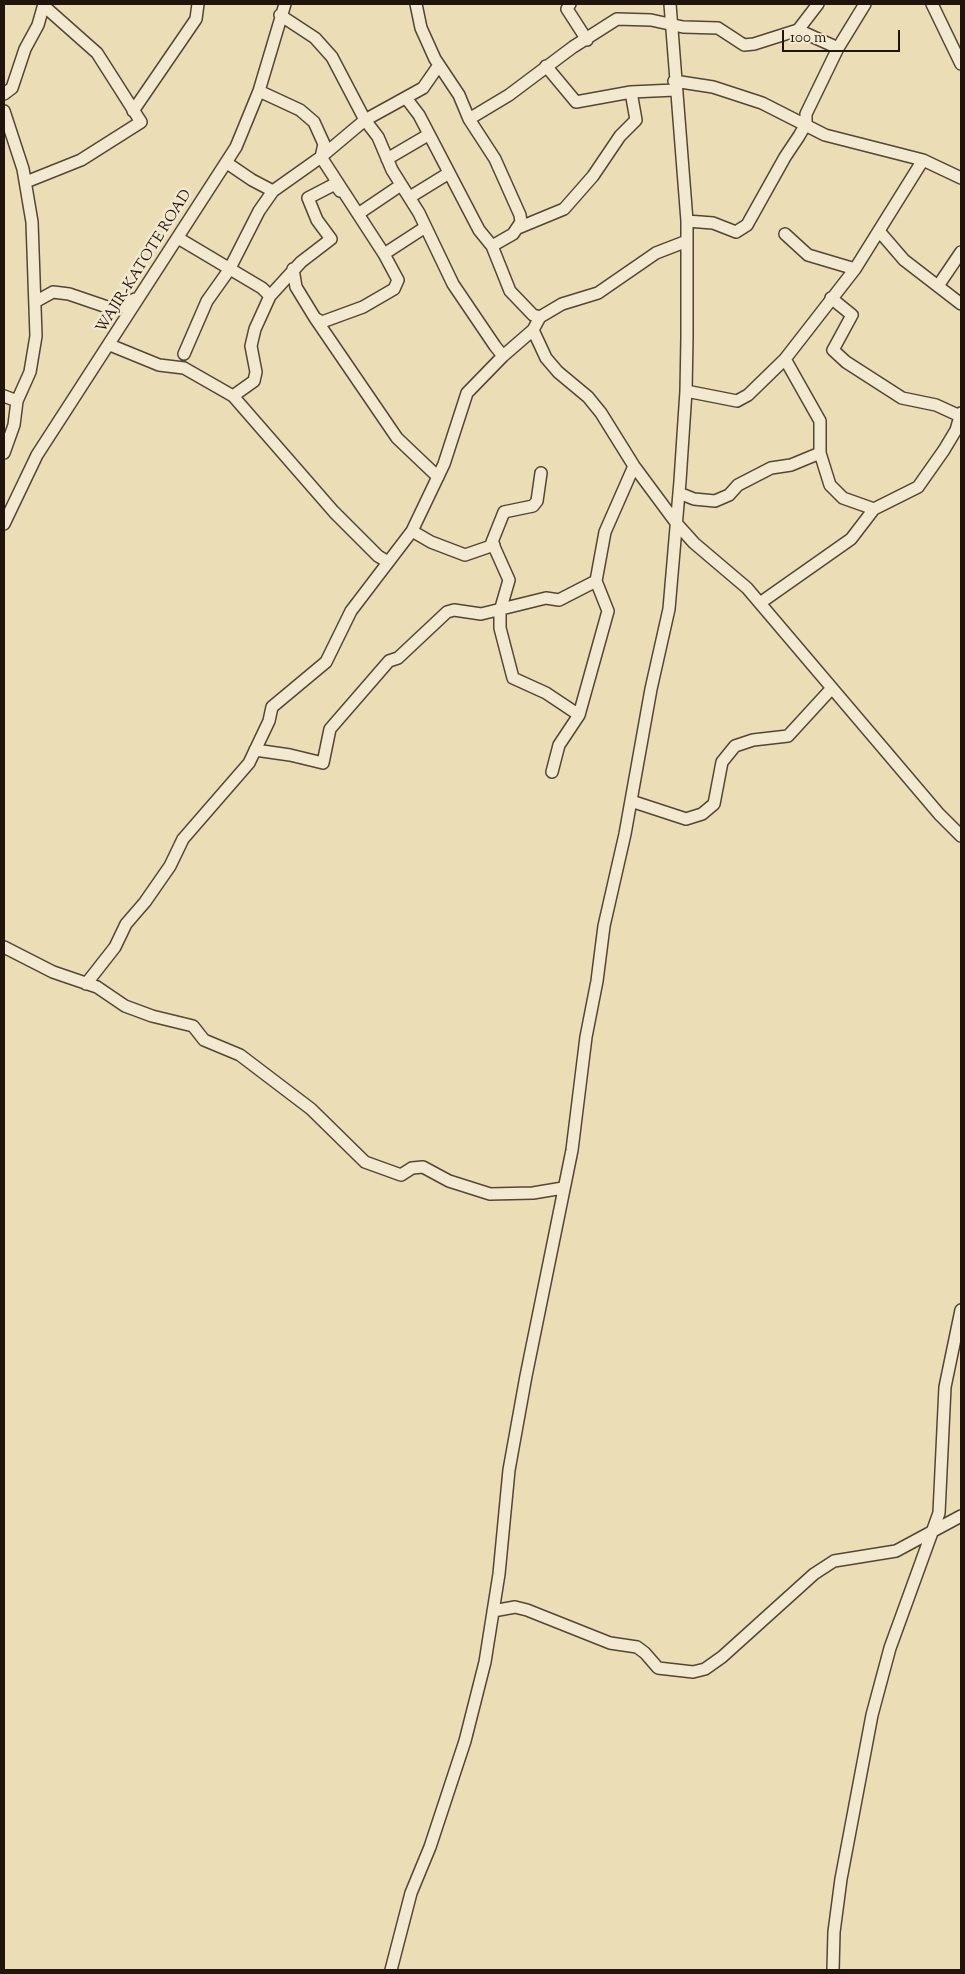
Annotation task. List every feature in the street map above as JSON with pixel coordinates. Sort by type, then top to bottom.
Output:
[{"type":"street","points":[[133,111],[196,19],[198,4]]},
{"type":"street","points":[[416,4],[421,28],[439,65],[459,95],[469,119],[482,136],[499,167],[520,215],[521,222],[513,234],[492,246]]},
{"type":"street","points":[[570,4],[567,9],[586,40]]},
{"type":"street","points":[[391,1970],[411,1893],[430,1847],[465,1740],[486,1662],[509,1470],[572,1150],[586,1037],[597,981],[604,926],[631,801],[651,688],[669,610],[686,391],[687,241],[670,4]]},
{"type":"street","points":[[469,119],[509,95],[546,66],[617,19],[651,20],[672,25],[722,29],[744,45],[754,44],[798,30],[818,4]]},
{"type":"street","points":[[687,221],[713,223],[736,232],[743,229],[806,124],[806,114],[838,48],[865,4]]},
{"type":"street","points":[[932,4],[961,64]]},
{"type":"street","points":[[4,94],[12,88],[25,49],[38,25],[44,5],[97,53],[141,122],[81,160],[26,182]]},
{"type":"street","points":[[283,9],[327,49],[365,120],[378,136],[387,160],[410,197],[453,284],[502,356]]},
{"type":"street","name":"WAJIR-KATOTE ROAD","points":[[4,524],[37,455],[110,345],[136,298],[178,238],[227,162],[259,91],[283,9]]},
{"type":"street","points":[[798,30],[838,48]]},
{"type":"street","points":[[184,354],[207,301],[229,270],[259,211],[274,190],[321,157],[365,120],[423,88],[439,65]]},
{"type":"street","points":[[546,66],[576,102],[693,82],[762,103],[835,139],[923,160],[961,178]]},
{"type":"street","points":[[259,91],[300,110],[314,122],[324,144],[321,157],[384,254],[398,280],[394,290],[363,307],[322,322],[315,318]]},
{"type":"street","points":[[518,228],[564,210],[593,176],[620,136],[636,120],[631,92]]},
{"type":"street","points":[[406,98],[419,115],[478,230],[492,246],[510,291],[533,315],[540,317]]},
{"type":"street","points":[[4,111],[8,137],[26,182],[34,245],[36,336],[30,372],[17,401],[14,425],[4,452]]},
{"type":"street","points":[[387,160],[428,134]]},
{"type":"street","points":[[686,391],[737,401],[748,395],[785,359],[855,269],[923,160]]},
{"type":"street","points":[[227,162],[252,180],[274,190]]},
{"type":"street","points":[[410,197],[450,173]]},
{"type":"street","points":[[233,396],[254,381],[256,372],[251,346],[255,329],[270,296],[294,269],[331,239],[317,220],[308,198],[335,184],[358,214]]},
{"type":"street","points":[[358,214],[401,185]]},
{"type":"street","points":[[384,254],[424,228]]},
{"type":"street","points":[[879,231],[904,260],[961,304]]},
{"type":"street","points":[[785,234],[808,254],[855,269]]},
{"type":"street","points":[[178,238],[262,288],[270,296]]},
{"type":"street","points":[[86,984],[115,947],[126,924],[145,902],[170,866],[183,839],[249,763],[269,721],[272,707],[326,662],[351,611],[412,531],[438,476],[467,393],[502,356],[533,330],[540,317],[562,304],[598,293],[656,253],[687,241]]},
{"type":"street","points":[[938,286],[961,252]]},
{"type":"street","points":[[294,269],[296,287],[397,438],[438,476]]},
{"type":"street","points":[[35,302],[53,292],[69,294],[113,309],[124,306],[136,298]]},
{"type":"street","points":[[760,603],[851,540],[874,509],[918,487],[956,430],[961,415],[936,405],[902,398],[846,362],[833,350],[852,315],[831,298]]},
{"type":"street","points":[[533,330],[546,358],[558,372],[588,397],[601,413],[634,466],[677,524],[694,543],[735,577],[760,603],[939,814],[961,836]]},
{"type":"street","points":[[110,345],[158,364],[184,368],[233,396],[334,512],[378,556],[388,562]]},
{"type":"street","points":[[785,359],[820,421],[820,453],[827,479],[835,492],[850,501],[874,509]]},
{"type":"street","points":[[4,396],[17,401]]},
{"type":"street","points":[[679,493],[694,499],[715,501],[729,495],[738,485],[771,468],[791,465],[820,453]]},
{"type":"street","points":[[552,772],[559,745],[579,715],[608,610],[596,581],[605,532],[634,466]]},
{"type":"street","points":[[541,473],[537,501],[528,508],[504,512],[492,542],[509,580],[500,611],[500,628],[512,678],[546,693],[579,715]]},
{"type":"street","points":[[412,531],[430,542],[465,555],[494,545]]},
{"type":"street","points":[[255,750],[290,755],[324,763],[330,729],[389,661],[398,658],[447,612],[454,610],[481,614],[500,611],[546,598],[558,600],[596,581]]},
{"type":"street","points":[[631,801],[686,819],[702,814],[714,804],[722,762],[735,746],[753,740],[788,736],[832,688]]},
{"type":"street","points":[[4,947],[53,972],[97,988],[126,1006],[152,1016],[193,1026],[204,1040],[240,1055],[311,1109],[365,1162],[401,1174],[412,1168],[423,1167],[449,1181],[490,1194],[533,1194],[564,1188]]},
{"type":"street","points":[[833,1970],[834,1932],[840,1888],[872,1715],[890,1648],[939,1513],[945,1387],[961,1310]]},
{"type":"street","points":[[493,1611],[516,1607],[527,1610],[610,1643],[637,1648],[645,1653],[658,1668],[693,1672],[705,1669],[722,1657],[808,1579],[834,1562],[896,1551],[933,1533],[961,1516]]}]
